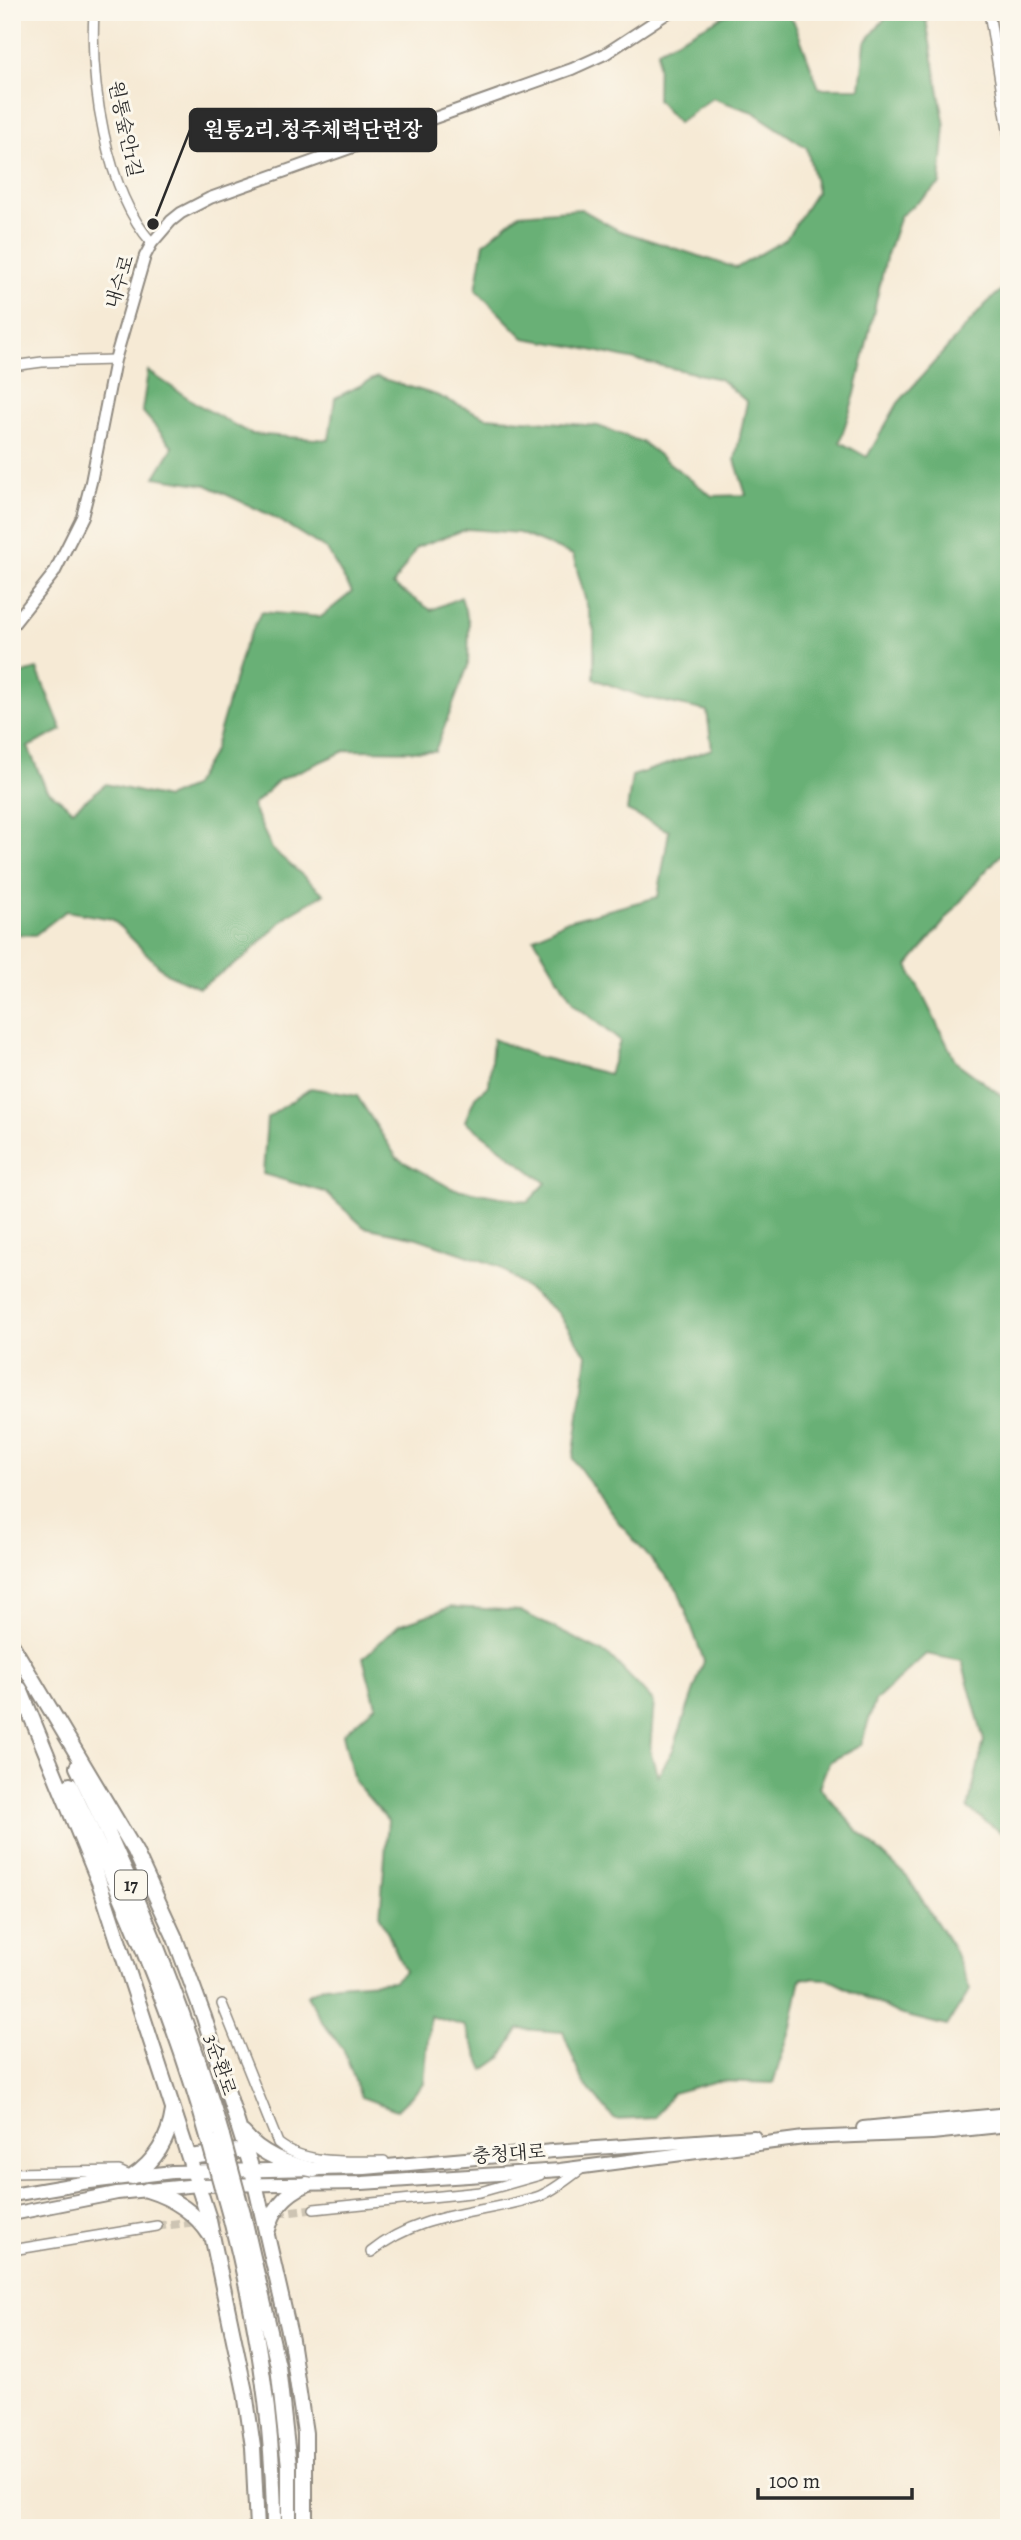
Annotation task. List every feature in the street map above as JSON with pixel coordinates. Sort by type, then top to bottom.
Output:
[{"type":"highway","points":[[12,1645],[113,1811],[155,1892],[204,2017],[254,2178],[301,2397],[307,2473],[305,2528]]},
{"type":"highway","name":"3순환로","points":[[12,1645],[71,1755],[132,1885],[184,2018],[278,2366],[289,2466],[289,2528]]},
{"type":"highway","name":"3순환로","points":[[12,1676],[75,1796],[127,1909],[215,2137]]},
{"type":"highway","points":[[20,1689],[88,1850],[208,2216],[245,2392],[253,2447],[257,2528]]},
{"type":"highway","points":[[132,2176],[150,2163],[160,2150],[170,2127],[173,2109]]},
{"type":"highway","points":[[238,2126],[250,2141],[275,2158],[314,2170]]},
{"type":"highway","points":[[194,2171],[246,2150]]},
{"type":"highway","points":[[267,2234],[278,2205],[289,2193],[307,2184]]},
{"type":"highway","points":[[147,2190],[188,2210],[213,2240]]},
{"type":"highway","points":[[208,2216],[261,2207]]},
{"type":"highway","name":"3순환로","points":[[236,2215],[262,2360],[272,2456],[274,2528]]},
{"type":"main road","name":"충청대로","points":[[254,2178],[314,2170],[802,2134],[1009,2114]]},
{"type":"main road","name":"충청대로","points":[[12,2195],[132,2176],[194,2171],[307,2184],[362,2183],[584,2168],[804,2138],[932,2133],[1009,2125]]},
{"type":"main road","name":"충청대로","points":[[12,2214],[117,2193],[147,2190],[194,2171]]},
{"type":"street","name":"원통숲안1길","points":[[94,12],[94,71],[114,174],[131,213],[152,243]]},
{"type":"street","name":"내수로","points":[[12,626],[54,573],[82,517],[115,360],[140,272],[152,243],[181,213],[209,198],[580,66],[605,54],[669,12]]},
{"type":"street","points":[[989,12],[1009,136]]},
{"type":"street","points":[[12,366],[42,362],[115,360]]},
{"type":"street","points":[[222,2004],[268,2123],[278,2143],[288,2151],[316,2158],[352,2161],[431,2162]]},
{"type":"street","points":[[371,2252],[404,2230],[462,2213],[540,2197],[584,2168]]},
{"type":"street","points":[[314,2209],[480,2192],[560,2169]]},
{"type":"street","points":[[12,2173],[119,2171],[132,2176]]},
{"type":"street","points":[[12,2250],[158,2226]]},
{"type":"green space","points":[[731,12],[783,12],[794,22],[819,88],[860,88],[865,43],[890,12],[903,12],[926,20],[945,126],[940,184],[900,216],[886,258],[855,394],[840,442],[867,457],[898,403],[985,305],[1009,283],[1009,846],[908,966],[956,1062],[1009,1101],[1009,1831],[1006,1836],[968,1808],[984,1741],[962,1661],[926,1654],[875,1701],[861,1745],[829,1762],[819,1787],[855,1828],[908,1878],[955,1951],[970,1990],[947,2026],[899,2014],[828,1979],[801,1978],[791,2027],[773,2083],[717,2081],[672,2093],[655,2118],[615,2120],[582,2081],[563,2032],[519,2029],[501,2058],[484,2070],[465,2026],[430,2016],[424,2084],[397,2110],[361,2097],[343,2049],[323,2023],[307,1995],[324,1986],[393,1981],[405,1971],[380,1916],[388,1820],[354,1781],[343,1734],[376,1705],[363,1658],[399,1625],[451,1607],[520,1611],[610,1656],[654,1702],[650,1751],[658,1776],[673,1750],[704,1661],[678,1590],[619,1523],[573,1459],[587,1356],[558,1313],[498,1266],[417,1238],[364,1227],[325,1192],[263,1174],[267,1118],[311,1088],[357,1096],[397,1158],[451,1188],[528,1202],[546,1183],[465,1121],[475,1097],[489,1085],[493,1039],[535,1056],[609,1074],[620,1041],[574,1004],[534,938],[563,922],[658,897],[669,831],[627,811],[632,776],[712,749],[707,711],[643,697],[594,679],[594,631],[573,555],[519,533],[467,529],[417,547],[393,585],[431,610],[461,597],[469,623],[468,666],[435,751],[347,750],[279,780],[252,806],[272,849],[324,894],[288,915],[244,958],[199,988],[166,973],[112,919],[66,911],[35,935],[12,934],[19,876],[12,872],[12,685],[16,675],[37,669],[62,730],[28,747],[46,789],[73,810],[106,784],[166,798],[192,787],[214,750],[244,647],[261,612],[321,617],[352,592],[327,550],[272,516],[206,485],[155,477],[173,447],[142,411],[148,371],[197,404],[251,434],[329,440],[335,398],[377,377],[436,395],[486,417],[598,426],[642,442],[712,496],[746,495],[735,460],[747,402],[720,379],[524,338],[476,290],[484,243],[519,214],[581,209],[618,230],[736,268],[786,239],[817,191],[807,148],[753,112],[712,98],[678,123],[657,100],[658,50]]},
{"type":"tunnel","points":[[157,2226],[314,2209]]},
{"type":"place","name":"원통2리.청주체력단련장","points":[[153,224]]}]
